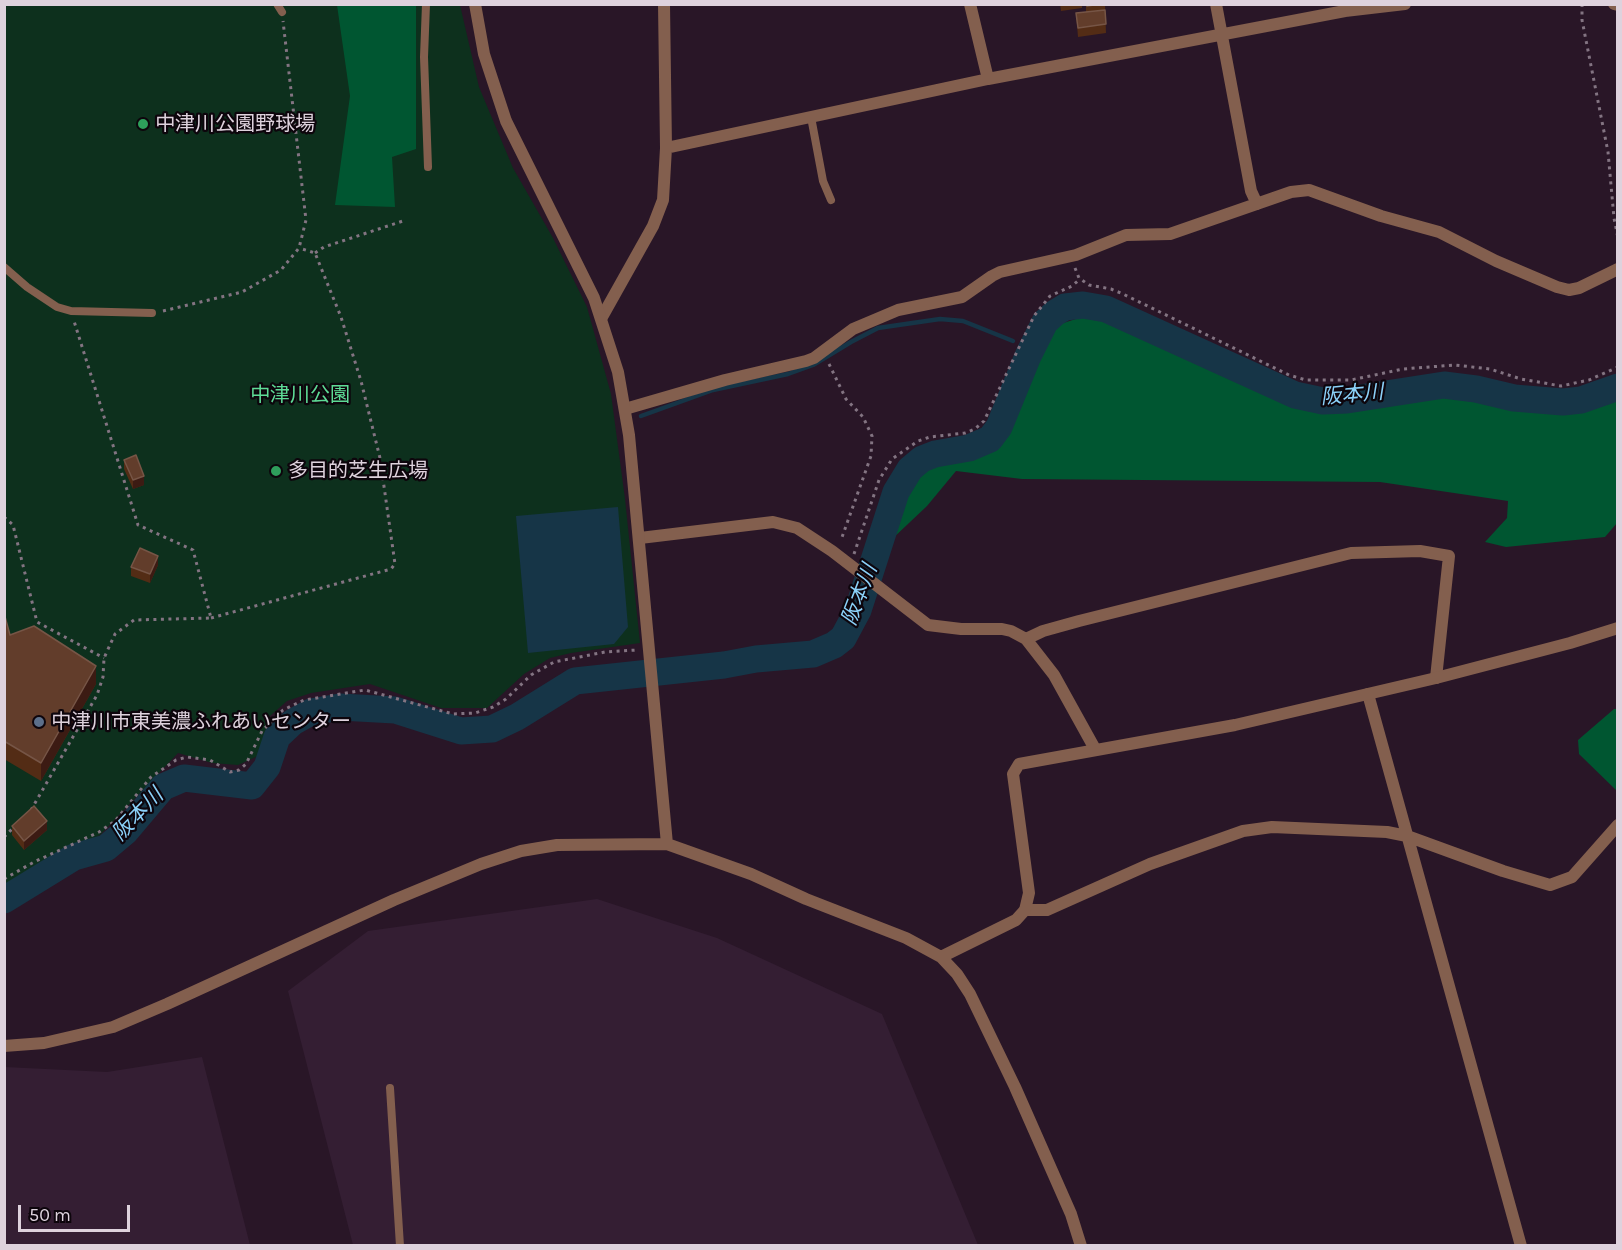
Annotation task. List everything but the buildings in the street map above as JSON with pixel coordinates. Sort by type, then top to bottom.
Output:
[{"type":"street","points":[[475,4],[484,54],[506,121],[580,266],[602,317],[618,372],[625,409],[640,538],[667,844]]},
{"type":"street","points":[[602,317],[660,211],[666,148],[664,4]]},
{"type":"street","points":[[970,4],[988,79]]},
{"type":"street","points":[[1216,4],[1251,191],[1257,204]]},
{"type":"street","points":[[666,148],[988,79],[1345,11],[1405,4]]},
{"type":"street","points":[[625,409],[724,380],[806,361],[814,358],[853,329],[915,306],[962,297],[1000,272],[1071,256],[1126,235],[1170,234],[1291,192],[1310,190],[1381,216],[1439,232],[1496,261],[1569,290],[1579,288],[1617,269]]},
{"type":"street","points":[[640,538],[773,522],[797,528],[832,551],[928,625],[961,629],[1002,629],[1026,639],[1054,675],[1095,749]]},
{"type":"street","points":[[1026,639],[1079,621],[1351,553],[1419,551],[1449,556],[1436,678]]},
{"type":"street","points":[[941,957],[1016,920],[1025,910],[1029,893],[1013,774],[1019,764],[1235,725],[1436,678],[1570,643],[1617,628]]},
{"type":"street","points":[[1368,694],[1521,1245]]},
{"type":"street","points":[[1025,910],[1047,910],[1150,864],[1243,831],[1272,827],[1387,832],[1407,836],[1503,871],[1550,885],[1572,877],[1617,825]]},
{"type":"street","points":[[4,1046],[44,1044],[113,1027],[394,900],[481,864],[521,851],[556,845],[667,844],[751,874],[806,899],[906,938],[941,957],[957,974],[970,994],[1071,1214],[1081,1245]]},
{"type":"lane","points":[[426,4],[424,57],[428,167]]},
{"type":"lane","points":[[812,117],[822,181],[831,200]]},
{"type":"lane","points":[[4,267],[42,298],[57,307],[71,311],[152,313]]},
{"type":"lane","points":[[390,1088],[400,1245]]},
{"type":"path","points":[[1582,4],[1582,20],[1608,152],[1617,238]]},
{"type":"path","points":[[152,313],[242,292],[281,270],[299,248],[306,220],[279,8]]},
{"type":"path","points":[[315,253],[324,247],[406,220]]},
{"type":"path","points":[[299,248],[315,253]]},
{"type":"path","points":[[30,812],[97,695],[103,677],[104,658],[115,634],[134,620],[211,618],[391,569],[395,564],[380,458],[361,381],[341,317],[315,253]]},
{"type":"path","points":[[1071,256],[1080,279],[1089,285],[1123,294],[1289,375],[1306,380],[1351,380],[1403,369],[1455,365],[1490,369],[1521,379],[1561,386],[1589,380],[1617,367]]},
{"type":"path","points":[[851,566],[879,480],[892,459],[918,441],[930,437],[965,433],[975,429],[984,421],[1034,316],[1050,296],[1072,286],[1080,279]]},
{"type":"path","points":[[71,311],[138,525],[193,550],[211,618]]},
{"type":"path","points":[[828,363],[846,399],[863,417],[872,436],[872,446],[862,482],[840,543],[832,551]]},
{"type":"path","points":[[4,517],[14,525],[37,622],[104,658]]},
{"type":"path","points":[[4,879],[34,862],[99,832],[115,821],[151,777],[176,760],[187,757],[210,760],[230,772],[239,770],[246,764],[262,731],[283,710],[304,700],[365,690],[453,714],[475,713],[506,699],[531,675],[554,662],[605,652],[650,653]]},
{"type":"path","points":[[4,837],[22,820]]},
{"type":"shaded area","points":[[597,899],[717,938],[882,1014],[978,1245],[353,1245],[288,991],[368,931]]},
{"type":"shaded area","points":[[202,1057],[250,1245],[5,1245],[5,1067],[107,1072]]},
{"type":"green space","name":"中津川公園","points":[[4,5],[460,5],[479,87],[513,168],[553,238],[587,307],[611,394],[640,643],[550,658],[524,674],[487,708],[441,708],[370,684],[311,693],[287,701],[270,716],[258,756],[238,765],[212,763],[178,753],[100,835],[5,885]]},
{"type":"green space","points":[[337,5],[416,5],[416,149],[392,157],[395,207],[335,205],[350,96]]},
{"type":"green space","points":[[1101,311],[1294,401],[1321,408],[1345,407],[1435,392],[1473,395],[1545,410],[1583,408],[1617,396],[1617,523],[1605,537],[1506,547],[1485,542],[1507,518],[1508,501],[1380,482],[1022,479],[956,471],[927,506],[891,540],[901,505],[927,462],[993,446],[1030,369],[1057,325]]},
{"type":"green space","points":[[1614,709],[1617,709],[1617,791],[1579,754],[1578,740]]},
{"type":"water","points":[[618,507],[628,627],[614,644],[528,653],[516,516]]},
{"type":"waterway","name":"阪本川","points":[[4,900],[74,857],[106,848],[125,832],[163,787],[184,778],[252,786],[267,767],[277,737],[293,722],[311,712],[340,707],[395,710],[461,731],[492,729],[517,717],[575,681],[813,654],[834,645],[843,638],[858,610],[896,492],[910,469],[922,459],[935,454],[969,448],[990,439],[999,427],[1028,356],[1045,322],[1065,307],[1083,305],[1106,309],[1295,395],[1323,401],[1347,400],[1444,385],[1476,389],[1514,398],[1563,402],[1581,400],[1618,387]]},
{"type":"waterway","points":[[641,416],[713,390],[788,374],[813,365],[878,328],[940,319],[963,321],[1013,341]]},
{"type":"waterway","name":"阪本川","points":[[1028,344],[1033,345]]},
{"type":"place","name":"中津川公園野球場","points":[[143,124]]},
{"type":"place","name":"多目的芝生広場","points":[[276,471]]},
{"type":"place","name":"中津川市東美濃ふれあいセンター","points":[[39,722]]}]
